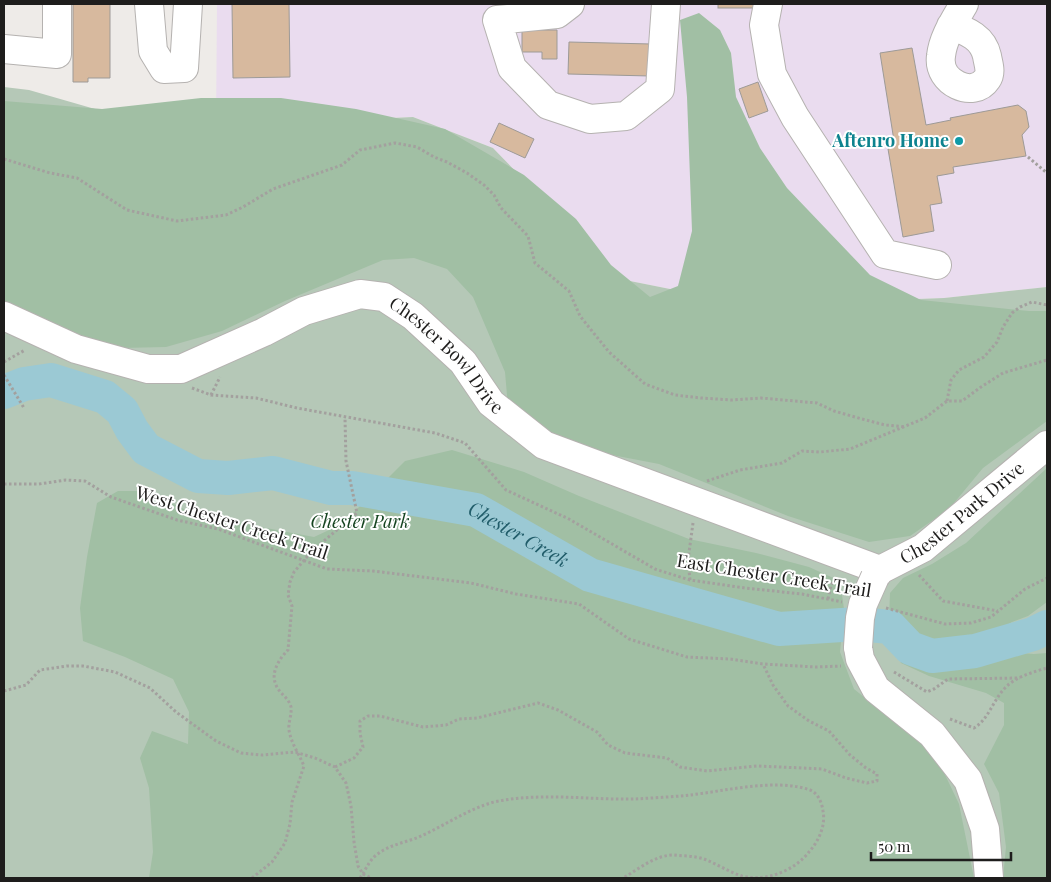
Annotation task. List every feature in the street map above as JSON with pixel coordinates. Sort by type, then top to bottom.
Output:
[{"type":"street","points":[[4,50],[57,54],[57,4]]},
{"type":"street","points":[[149,4],[153,51],[164,69],[184,68],[188,4]]},
{"type":"street","points":[[570,4],[557,14],[497,20],[512,68],[548,105],[590,118],[626,116],[660,89],[666,4]]},
{"type":"street","points":[[768,4],[764,26],[772,74],[800,125],[885,254],[937,265]]},
{"type":"street","name":"Chester Bowl Drive","points":[[4,316],[76,349],[148,369],[181,368],[264,332],[304,311],[360,294],[384,297],[412,316],[463,362],[491,403],[544,445],[695,500],[878,574]]},
{"type":"street","name":"Chester Park Drive","points":[[878,574],[924,548],[1047,445]]},
{"type":"street","points":[[878,574],[864,604],[860,618],[859,653],[876,688],[932,734],[968,780],[985,829],[989,878]]},
{"type":"path","points":[[4,159],[50,173],[77,178],[127,210],[177,221],[226,215],[244,207],[273,189],[342,165],[360,150],[395,144],[417,147],[434,158],[447,162],[467,173],[494,195],[501,208],[528,236],[535,263],[569,291],[580,316],[592,332],[609,352],[645,384],[675,395],[701,398],[732,400],[761,398],[818,403],[834,411],[885,425],[906,427]]},
{"type":"path","points":[[1028,156],[1047,173]]},
{"type":"path","points":[[947,401],[952,380],[959,370],[984,357],[997,342],[1003,327],[1012,313],[1020,306],[1032,302],[1047,305]]},
{"type":"path","points":[[695,500],[706,481],[740,470],[782,463],[802,451],[820,452],[850,449],[925,418],[947,401],[962,401],[980,386],[1003,373],[1047,360]]},
{"type":"path","name":"East Chester Creek Trail","points":[[181,368],[190,388],[211,395],[256,398],[345,418],[434,433],[465,443],[506,490],[569,518],[655,569],[690,580],[802,594],[847,602]]},
{"type":"path","points":[[4,375],[24,408]]},
{"type":"path","points":[[211,395],[219,378]]},
{"type":"path","points":[[252,878],[272,862],[284,843],[290,824],[292,802],[304,766],[291,741],[289,728],[290,704],[275,684],[276,668],[281,657],[288,650],[292,606],[288,595],[290,582],[294,572],[312,551],[357,513],[346,461],[345,418]]},
{"type":"path","name":"West Chester Creek Trail","points":[[4,484],[38,484],[66,480],[85,481],[111,497],[177,520],[218,528],[327,569],[372,571],[471,583],[516,594],[579,604],[629,639],[687,657],[816,667],[846,666],[859,653]]},
{"type":"path","points":[[690,580],[688,560],[692,530]]},
{"type":"path","points":[[917,574],[923,578],[943,601],[998,611]]},
{"type":"path","name":"East Chester Creek Trail","points":[[886,608],[945,624],[971,623],[991,617],[1025,589],[1047,578]]},
{"type":"path","points":[[828,600],[831,585]]},
{"type":"path","points":[[334,767],[354,758],[363,747],[360,722],[368,716],[380,716],[423,727],[446,725],[459,719],[478,718],[538,703],[558,710],[596,732],[608,746],[625,753],[667,758],[680,767],[707,771],[757,766],[822,769],[846,778],[868,783],[877,781],[877,774],[850,755],[829,731],[808,720],[788,706],[773,685],[763,664]]},
{"type":"path","points":[[4,691],[26,685],[40,670],[83,666],[115,672],[150,688],[176,712],[216,741],[241,753],[262,755],[298,753],[316,758],[334,767],[346,784],[351,806],[357,858],[362,874],[371,878]]},
{"type":"path","points":[[892,671],[927,692],[948,680],[1018,678],[1047,668]]},
{"type":"path","points":[[943,721],[951,719],[974,728],[982,723],[1005,688],[1018,678]]},
{"type":"path","points":[[360,878],[366,866],[375,856],[392,846],[416,838],[492,803],[510,799],[544,797],[633,799],[689,795],[758,786],[795,786],[812,790],[820,800],[824,813],[822,830],[816,844],[802,861],[781,873],[764,878],[744,877],[704,859],[672,855],[655,859],[623,878]]},
{"type":"shaded area","points":[[217,4],[1047,4],[1047,287],[944,298],[812,303],[690,293],[620,279],[493,148],[413,117],[216,125]]},
{"type":"green space","points":[[699,13],[720,30],[731,53],[736,97],[760,148],[787,188],[870,275],[921,300],[1029,311],[1047,311],[1047,421],[983,468],[949,509],[910,536],[869,542],[788,516],[659,464],[560,445],[508,407],[505,372],[473,297],[447,269],[414,258],[383,260],[285,301],[222,331],[166,347],[120,348],[70,339],[4,305],[4,101],[102,109],[201,98],[281,98],[356,109],[445,129],[524,175],[576,219],[611,265],[650,297],[678,286],[692,231],[687,97],[680,20]]},
{"type":"green space","name":"Chester Park","points":[[4,87],[29,90],[154,126],[244,125],[413,117],[493,148],[620,279],[690,293],[812,303],[944,298],[1047,287],[1047,878],[4,878]]},
{"type":"green space","points":[[452,450],[524,472],[579,496],[689,539],[756,553],[809,567],[840,581],[844,609],[840,652],[854,689],[936,756],[959,804],[974,878],[149,878],[153,852],[149,788],[140,758],[152,731],[188,744],[189,712],[173,679],[125,657],[83,641],[80,608],[97,503],[118,491],[146,491],[186,510],[245,524],[314,537],[342,524],[405,461]]},
{"type":"green space","points":[[1047,468],[1047,602],[1028,616],[1012,622],[994,633],[994,641],[979,643],[954,645],[931,643],[914,636],[889,620],[890,593],[903,578],[932,564],[966,543]]},
{"type":"green space","points":[[894,641],[912,654],[946,664],[985,658],[994,651],[1047,653],[1047,878],[1003,878],[1006,847],[999,793],[984,764],[1004,725],[1004,703],[986,693],[929,676],[901,663]]},
{"type":"building","points":[[73,4],[110,4],[110,78],[88,78],[88,82],[73,82]]},
{"type":"building","points":[[232,4],[289,4],[290,77],[233,78]]},
{"type":"building","points":[[718,4],[755,4],[755,8],[718,8]]},
{"type":"building","points":[[522,30],[557,30],[557,59],[542,59],[542,52],[522,52]]},
{"type":"building","points":[[569,42],[651,44],[650,76],[568,74]]},
{"type":"building","name":"Aftenro Home","points":[[912,48],[926,125],[951,120],[950,118],[1018,105],[1026,111],[1029,127],[1022,135],[1026,156],[953,167],[954,173],[937,176],[942,203],[930,205],[934,231],[903,237],[888,149],[895,147],[880,53]]},
{"type":"building","points":[[758,82],[768,111],[749,118],[739,89]]},
{"type":"building","points":[[499,123],[534,139],[525,158],[490,142]]},
{"type":"waterway","name":"Chester Creek","points":[[4,392],[24,384],[51,380],[105,397],[122,411],[132,430],[146,449],[198,476],[228,478],[273,473],[331,488],[352,488],[476,510],[590,575],[779,629],[858,624],[890,627],[910,648],[932,656],[975,651],[1033,634],[1047,627]]},
{"type":"place","name":"Aftenro Home","points":[[959,141]]}]
